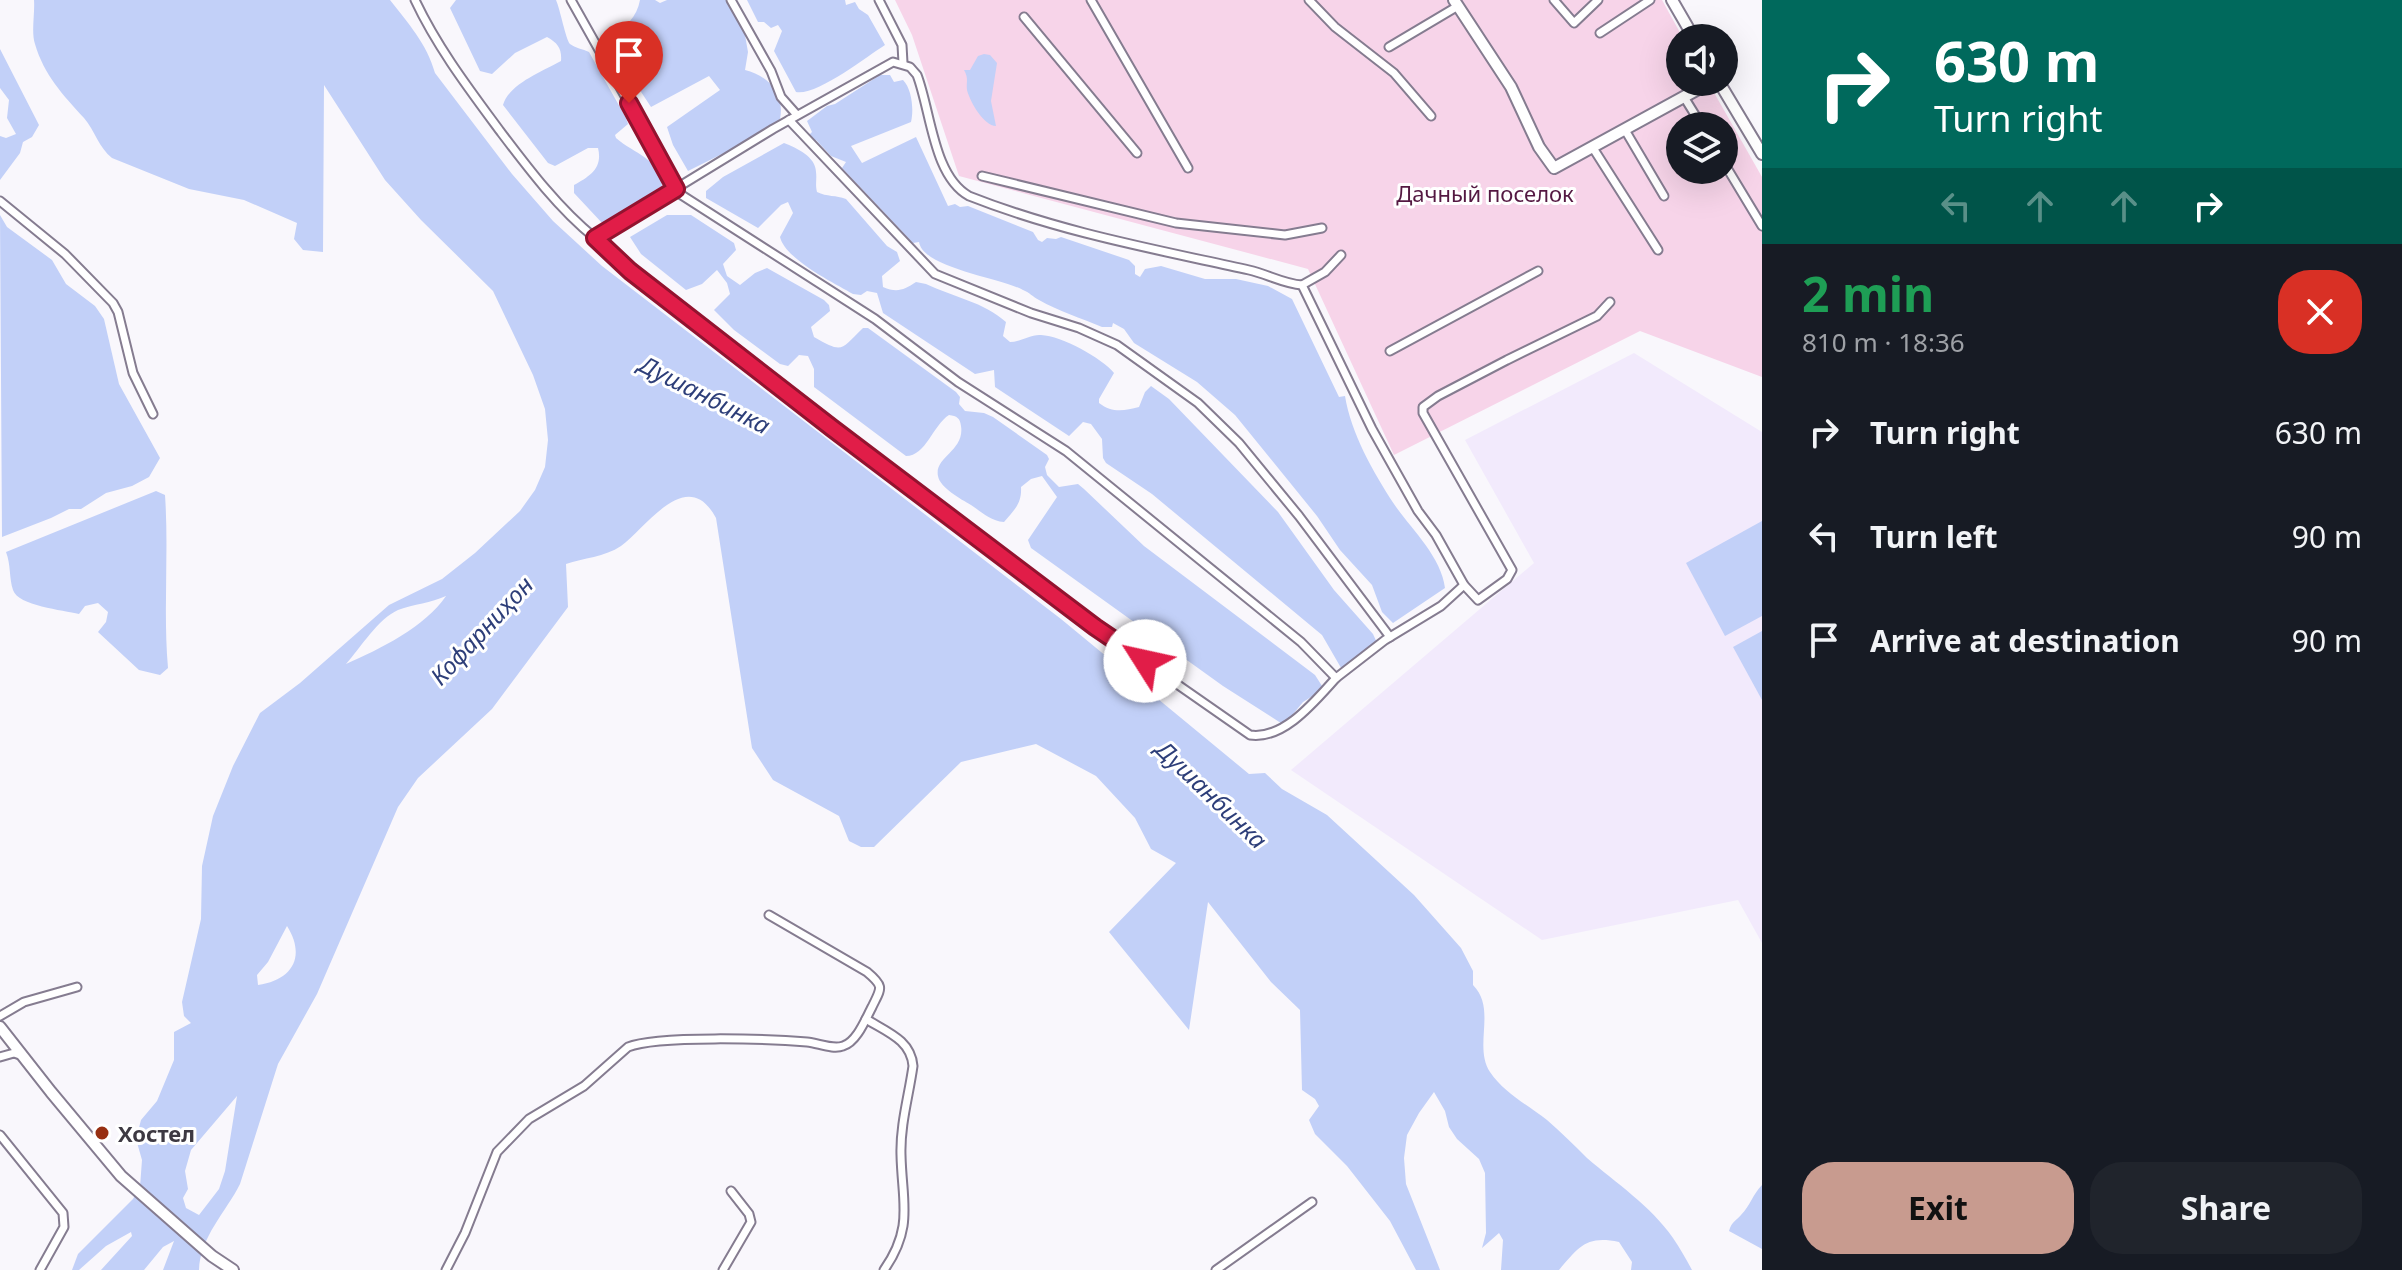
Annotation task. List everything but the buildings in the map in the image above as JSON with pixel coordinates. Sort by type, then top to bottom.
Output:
[{"type":"street","points":[[415,0],[470,90],[523,162],[581,227],[630,271],[1095,627],[1250,735],[1267,735],[1285,728],[1336,678],[1390,637],[1441,606],[1464,585]]},
{"type":"street","points":[[571,0],[676,189],[706,212],[875,319],[958,382],[1066,451],[1301,642],[1336,678]]},
{"type":"street","points":[[731,0],[793,118],[935,274],[1117,345],[1198,403],[1239,443],[1299,516],[1390,637]]},
{"type":"street","points":[[879,0],[902,45],[903,63]]},
{"type":"street","points":[[1091,0],[1188,168]]},
{"type":"street","points":[[1309,0],[1335,27],[1394,73],[1431,116]]},
{"type":"street","points":[[1554,0],[1574,23],[1598,0]]},
{"type":"street","points":[[1600,33],[1650,0]]},
{"type":"street","points":[[1672,0],[1686,24]]},
{"type":"street","points":[[1389,47],[1456,3],[1511,87],[1539,147],[1554,168],[1684,97],[1693,112]]},
{"type":"street","points":[[1024,17],[1137,153]]},
{"type":"street","points":[[595,238],[793,118],[893,62],[903,63],[917,75],[946,172],[958,190],[969,196],[1042,223],[1148,250],[1252,270],[1302,285],[1325,272],[1341,255]]},
{"type":"street","points":[[1727,96],[1762,154]]},
{"type":"street","points":[[1625,130],[1664,196]]},
{"type":"street","points":[[1593,148],[1658,250]]},
{"type":"street","points":[[982,176],[1176,223],[1285,235],[1322,228]]},
{"type":"street","points":[[1737,184],[1762,226]]},
{"type":"street","points":[[0,201],[65,254],[113,303],[133,373],[153,414]]},
{"type":"street","points":[[1390,351],[1538,271]]},
{"type":"street","points":[[1302,285],[1372,429],[1418,511],[1436,535],[1464,585],[1478,600],[1507,579],[1512,570],[1423,413],[1423,407],[1493,367],[1597,316],[1610,302]]},
{"type":"street","points":[[446,1270],[465,1233],[497,1152],[529,1119],[584,1086],[628,1047],[664,1042],[749,1040],[808,1042],[840,1047],[848,1044],[880,992],[878,982],[867,972],[769,915]]},
{"type":"street","points":[[0,1016],[24,1002],[77,987]]},
{"type":"street","points":[[866,1019],[902,1041],[912,1057],[913,1066],[901,1154],[904,1227],[899,1247],[884,1270]]},
{"type":"street","points":[[0,1027],[121,1176],[212,1256],[233,1270]]},
{"type":"street","points":[[0,1057],[20,1055]]},
{"type":"street","points":[[0,1135],[63,1213],[64,1227],[40,1270]]},
{"type":"street","points":[[723,1270],[751,1222],[749,1214],[731,1191]]},
{"type":"street","points":[[1216,1270],[1312,1202]]},
{"type":"shaded area","points":[[1634,353],[1762,432],[1762,943],[1738,900],[1542,940],[1291,770],[1534,563],[1465,440]]},
{"type":"green space","name":"Дачный поселок","points":[[895,0],[1662,0],[1675,24],[1666,24],[1666,96],[1716,96],[1725,112],[1666,112],[1666,184],[1738,184],[1738,135],[1762,177],[1762,377],[1640,331],[1394,455],[1308,269],[959,176],[912,35]]},
{"type":"water","points":[[34,0],[390,0],[422,43],[435,73],[512,174],[553,221],[602,266],[1061,619],[1249,774],[1265,773],[1282,789],[1327,815],[1414,895],[1461,948],[1473,971],[1473,985],[1483,1005],[1485,1062],[1490,1072],[1509,1092],[1547,1120],[1633,1195],[1664,1226],[1692,1270],[1631,1270],[1632,1262],[1619,1242],[1599,1240],[1578,1249],[1559,1270],[1501,1270],[1503,1240],[1499,1233],[1482,1248],[1486,1233],[1485,1173],[1479,1159],[1449,1127],[1445,1111],[1434,1092],[1407,1135],[1404,1158],[1406,1184],[1440,1270],[1416,1270],[1390,1221],[1347,1166],[1315,1134],[1309,1120],[1319,1106],[1302,1090],[1300,1010],[1271,982],[1208,902],[1189,1030],[1109,932],[1176,863],[1151,849],[1135,818],[1096,776],[1036,744],[961,762],[874,847],[861,847],[849,841],[839,816],[773,780],[752,748],[716,518],[705,503],[692,497],[680,498],[667,505],[615,550],[566,564],[568,607],[492,709],[418,778],[398,807],[317,994],[278,1064],[240,1184],[209,1236],[200,1258],[199,1270],[163,1270],[174,1241],[163,1247],[144,1270],[101,1270],[132,1236],[131,1232],[106,1246],[79,1270],[72,1270],[78,1254],[133,1199],[140,1187],[142,1160],[136,1139],[141,1120],[157,1101],[174,1060],[174,1032],[191,1023],[184,1016],[182,1002],[201,919],[202,866],[213,816],[233,766],[260,713],[300,683],[389,605],[442,579],[520,511],[535,490],[545,467],[548,440],[545,409],[533,375],[493,291],[385,180],[324,85],[323,252],[303,250],[294,239],[297,223],[244,200],[189,189],[112,158],[55,84],[39,55],[33,28]],"holes":[[[446,596],[414,627],[346,664],[391,614]],[[287,926],[295,947],[293,965],[280,978],[258,985],[257,975],[268,962]],[[237,1096],[225,1171],[219,1189],[199,1215],[186,1208],[183,1198],[188,1189],[185,1171],[191,1150]]]},
{"type":"water","points":[[456,0],[556,0],[568,41],[589,52],[626,118],[628,124],[615,135],[616,138],[653,165],[658,171],[662,190],[603,224],[574,193],[574,185],[590,175],[597,166],[598,148],[588,148],[555,166],[548,163],[503,105],[506,97],[519,84],[561,61],[558,47],[547,37],[515,53],[492,74],[480,71],[450,8]]},
{"type":"water","points":[[640,0],[660,3],[667,0],[727,0],[745,35],[748,52],[745,70],[773,87],[780,102],[780,119],[746,142],[688,171],[667,127],[720,90],[709,76],[651,107],[616,54],[611,35],[630,21]]},
{"type":"water","points":[[747,0],[845,0],[846,5],[855,2],[868,15],[885,45],[828,82],[805,92],[796,92],[774,51],[782,31],[778,25],[771,28],[764,22],[758,22]]},
{"type":"water","points":[[0,49],[39,125],[32,137],[23,142],[20,153],[0,180],[0,136],[6,138],[16,134],[7,118],[9,100],[0,88]]},
{"type":"water","points":[[990,55],[997,63],[991,101],[996,126],[982,118],[967,90],[964,70],[970,70],[978,56]]},
{"type":"water","points":[[880,75],[890,75],[894,82],[903,80],[906,84],[912,100],[911,122],[851,146],[862,163],[916,137],[948,206],[968,206],[1033,232],[1042,242],[1047,238],[1061,237],[1129,260],[1135,266],[1135,274],[1140,277],[1145,269],[1161,266],[1205,279],[1236,279],[1268,286],[1292,299],[1339,397],[1345,396],[1352,424],[1371,466],[1394,504],[1432,554],[1445,588],[1393,623],[1382,612],[1372,585],[1340,550],[1317,516],[1235,415],[1197,382],[1134,343],[1124,329],[1113,323],[1112,327],[1102,327],[1046,304],[1025,291],[934,259],[919,242],[913,243],[842,168],[846,162],[831,156],[816,140],[811,143],[807,137],[812,132],[807,121]]},
{"type":"water","points":[[784,143],[800,150],[813,162],[817,192],[846,199],[887,246],[897,252],[900,261],[882,276],[883,287],[896,290],[916,282],[926,284],[997,315],[1006,322],[1003,336],[1010,342],[1041,335],[1060,339],[1081,349],[1114,373],[1099,399],[1099,403],[1113,410],[1139,407],[1151,386],[1169,399],[1278,512],[1334,590],[1373,634],[1378,645],[1344,673],[1322,635],[1152,494],[1106,463],[1102,439],[1091,424],[1083,422],[1069,436],[995,387],[994,370],[975,374],[883,313],[877,293],[867,291],[861,295],[853,294],[800,262],[780,237],[793,213],[788,202],[758,228],[706,198],[706,191],[723,177]]},
{"type":"water","points":[[0,215],[7,227],[52,260],[66,284],[95,306],[104,319],[119,384],[160,458],[149,477],[132,486],[106,493],[81,509],[69,509],[2,537]]},
{"type":"water","points":[[667,215],[691,215],[734,243],[736,250],[723,264],[727,276],[740,285],[767,268],[824,300],[830,311],[811,327],[814,337],[831,346],[841,347],[863,328],[868,328],[956,392],[960,397],[959,404],[965,411],[993,417],[1047,455],[1047,475],[1059,487],[1078,484],[1144,546],[1315,675],[1324,689],[1303,702],[1284,725],[1223,686],[1031,548],[1028,540],[1057,497],[1042,476],[1031,479],[1021,487],[1019,502],[1004,522],[990,518],[952,493],[940,480],[938,469],[959,442],[961,426],[958,418],[949,415],[919,451],[906,456],[814,387],[814,369],[808,356],[799,355],[788,366],[780,364],[734,330],[714,310],[730,294],[727,283],[717,270],[702,284],[686,290],[641,254],[630,237]]},
{"type":"water","points":[[156,491],[165,495],[166,517],[168,668],[160,675],[139,670],[98,632],[106,622],[108,612],[98,603],[85,606],[79,614],[23,600],[13,590],[6,552]]},
{"type":"water","points":[[1762,521],[1762,616],[1725,636],[1686,563]]},
{"type":"water","points":[[1762,631],[1762,700],[1733,647]]},
{"type":"water","points":[[1762,1185],[1762,1249],[1729,1231]]},
{"type":"place","name":"Хостел","points":[[102,1133]]},
{"type":"route","points":[[629,103],[676,189],[595,238],[630,271],[832,428],[1095,627],[1145,661]]},
{"type":"water label","name":"Душанбинка","points":[[705,394]]},
{"type":"water label","name":"Кофарниҳон","points":[[481,630]]},
{"type":"water label","name":"Душанбинка","points":[[1212,794]]}]
